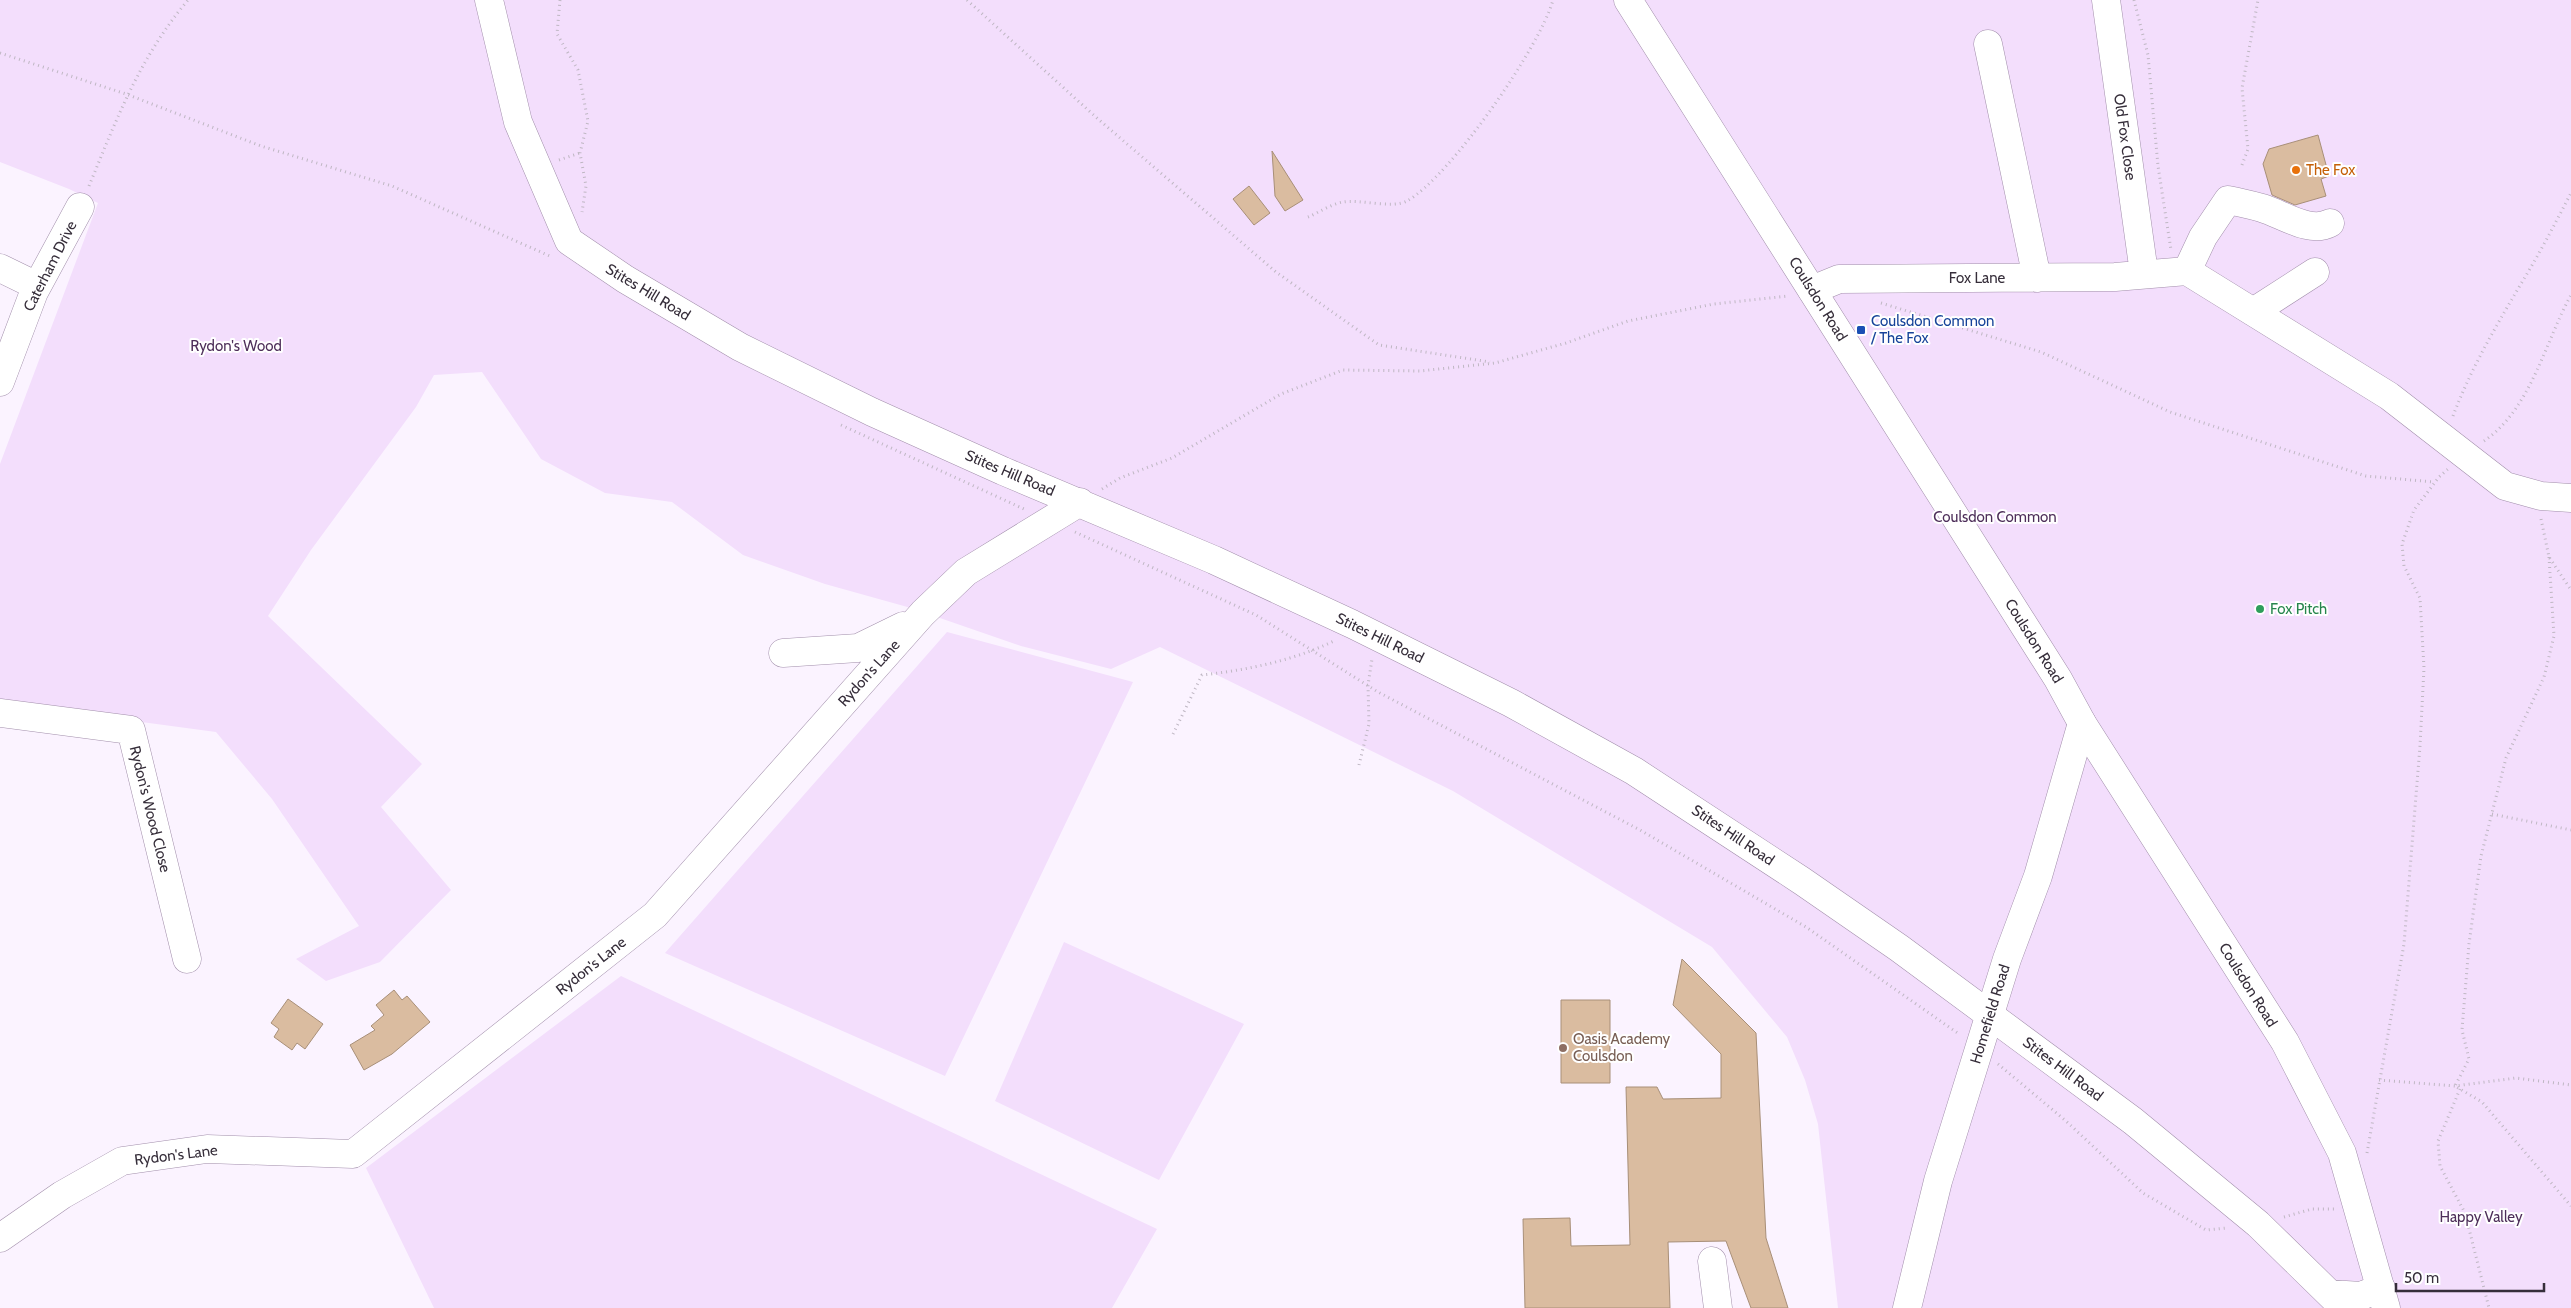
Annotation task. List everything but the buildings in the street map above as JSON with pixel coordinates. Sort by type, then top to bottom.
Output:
[{"type":"street","name":"Stites Hill Road","points":[[490,0],[518,122],[569,241],[625,279],[740,347],[890,420],[1004,471],[1080,502],[1352,624],[1573,735],[1634,771],[1802,881],[1991,1016],[2133,1121],[2258,1224],[2337,1301],[2361,1296],[2384,1298]]},
{"type":"street","name":"Coulsdon Road","points":[[1628,0],[2058,680],[2082,724],[2285,1042],[2342,1153],[2384,1298]]},
{"type":"street","name":"Old Fox Close","points":[[2106,0],[2144,273]]},
{"type":"street","points":[[1988,44],[2037,278]]},
{"type":"street","points":[[2330,223],[2324,226],[2299,222],[2264,208],[2228,200],[2203,237],[2187,271],[2389,396],[2455,445],[2505,486],[2541,496],[2571,498]]},
{"type":"street","name":"Caterham Drive","points":[[0,382],[37,286],[80,207]]},
{"type":"street","points":[[0,268],[37,286]]},
{"type":"street","name":"Fox Lane","points":[[1812,290],[1839,279],[2116,277],[2144,273],[2187,271]]},
{"type":"street","points":[[2253,312],[2316,272]]},
{"type":"street","name":"Rydon's Lane","points":[[0,1238],[62,1195],[122,1161],[207,1149],[353,1154],[655,915],[918,619],[966,572],[1080,502]]},
{"type":"street","points":[[783,653],[858,648],[918,619]]},
{"type":"street","name":"Rydon's Wood Close","points":[[0,713],[131,730],[187,959]]},
{"type":"street","name":"Homefield Road","points":[[1907,1308],[1938,1181],[1991,1016],[2007,959],[2038,876],[2082,724]]},
{"type":"street","points":[[1712,1261],[1718,1308]]},
{"type":"path","points":[[80,207],[126,94],[169,23],[188,0]]},
{"type":"path","points":[[560,0],[557,34],[578,70],[588,121],[580,153],[586,186],[581,220]]},
{"type":"path","points":[[967,0],[1098,119],[1276,272],[1379,345],[1496,363]]},
{"type":"path","points":[[1308,217],[1343,202],[1406,202],[1430,184],[1489,114],[1548,19],[1553,0]]},
{"type":"path","points":[[2134,0],[2148,55],[2158,166],[2171,250]]},
{"type":"path","points":[[2242,165],[2248,149],[2242,88],[2258,0]]},
{"type":"path","points":[[0,53],[126,94],[261,146],[392,186],[558,260]]},
{"type":"path","points":[[2367,1155],[2404,944],[2409,905],[2424,668],[2420,598],[2404,566],[2402,544],[2414,510],[2435,482],[2455,445],[2465,384],[2496,325],[2532,266],[2571,193]]},
{"type":"path","points":[[1080,502],[1120,478],[1172,458],[1281,394],[1343,370],[1420,371],[1496,363],[1566,343],[1628,321],[1714,304],[1795,295],[1812,290]]},
{"type":"path","points":[[2455,445],[2492,435],[2521,402],[2571,295]]},
{"type":"path","points":[[1879,302],[2041,352],[2170,412],[2366,476],[2435,482]]},
{"type":"path","points":[[833,420],[967,484],[1256,615],[1368,685],[1640,830],[1806,927],[1980,1048],[2066,1121],[2143,1193],[2206,1230],[2258,1224],[2312,1209],[2357,1208]]},
{"type":"path","points":[[2455,1086],[2469,1059],[2462,1030],[2466,973],[2481,856],[2506,758],[2544,676],[2554,636],[2549,557],[2541,519],[2541,496]]},
{"type":"path","points":[[2549,557],[2571,590]]},
{"type":"path","points":[[1173,734],[1202,675],[1250,669],[1278,662],[1333,642],[1352,624]]},
{"type":"path","points":[[1359,765],[1369,724],[1368,685],[1372,659],[1382,638]]},
{"type":"path","points":[[2492,814],[2571,830]]},
{"type":"path","points":[[2379,1080],[2455,1086],[2516,1078],[2571,1086]]},
{"type":"path","points":[[2455,1086],[2482,1102],[2571,1206]]},
{"type":"path","points":[[2460,1089],[2438,1141],[2440,1166],[2465,1213],[2489,1308]]},
{"type":"green space","name":"Coulsdon Common","points":[[0,0],[2571,0],[2571,1308],[1838,1308],[1818,1124],[1805,1080],[1787,1037],[1712,947],[1453,791],[1160,647],[1111,669],[1021,646],[911,608],[825,584],[743,555],[672,502],[605,493],[541,459],[482,372],[434,375],[416,407],[311,550],[268,616],[422,764],[381,807],[451,890],[380,962],[326,981],[296,959],[359,926],[272,799],[216,732],[0,703],[0,464],[98,203],[69,189],[0,162]]},
{"type":"green space","points":[[947,632],[1133,682],[945,1076],[665,953]]},
{"type":"green space","points":[[1064,942],[1244,1024],[1159,1180],[995,1101]]},
{"type":"green space","points":[[621,976],[1157,1229],[1112,1308],[434,1308],[366,1168]]},
{"type":"place","name":"The Fox","points":[[2296,170]]},
{"type":"place","name":"Coulsdon Common / The Fox","points":[[1861,330]]},
{"type":"place","name":"Fox Pitch","points":[[2260,609]]},
{"type":"place","name":"Oasis Academy Coulsdon","points":[[1563,1048]]},
{"type":"park label","name":"Rydon's Wood","points":[[236,346]]},
{"type":"park label","name":"Happy Valley","points":[[2481,1217]]}]
